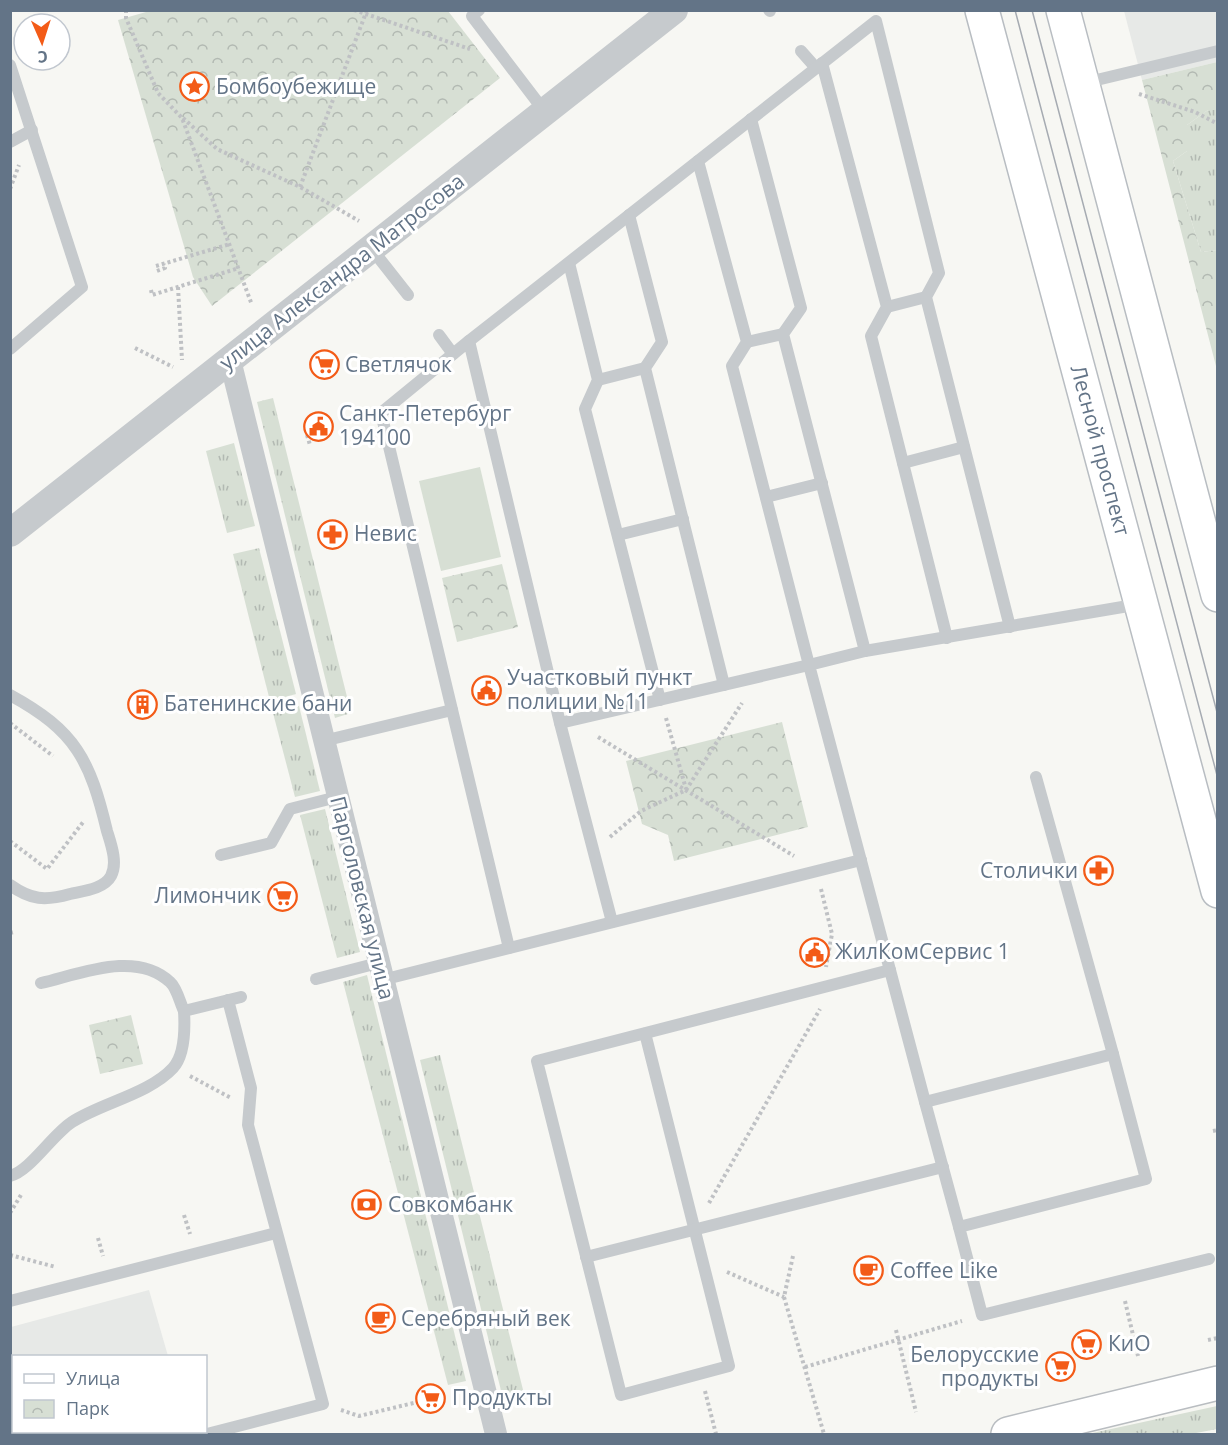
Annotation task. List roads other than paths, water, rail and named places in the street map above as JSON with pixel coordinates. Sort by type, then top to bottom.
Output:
[{"type":"main road","name":"Лесной проспект","points":[[982,10],[1218,891]]},
{"type":"main road","points":[[1063,10],[1218,595]]},
{"type":"main road","points":[[1008,1434],[1218,1383]]},
{"type":"street","name":"улица Александра Матросова","points":[[10,533],[674,10]]},
{"type":"street","name":"Парголовская улица","points":[[230,360],[496,1434]]},
{"type":"lane","points":[[473,12],[505,61],[545,112]]},
{"type":"lane","points":[[509,948],[381,413],[469,341],[876,21],[939,273],[926,297],[1010,627]]},
{"type":"lane","points":[[801,51],[819,66],[887,307],[871,336],[947,638]]},
{"type":"lane","points":[[1084,83],[1218,51]]},
{"type":"lane","points":[[10,64],[82,287],[10,349]]},
{"type":"lane","points":[[751,119],[801,308],[783,334],[747,342],[732,366],[982,1315],[1209,1259]]},
{"type":"lane","points":[[10,142],[32,130]]},
{"type":"lane","points":[[698,161],[747,342]]},
{"type":"lane","points":[[598,380],[645,368],[662,342],[628,216]]},
{"type":"lane","points":[[371,248],[408,295]]},
{"type":"lane","points":[[568,263],[598,380],[585,409],[660,699]]},
{"type":"lane","points":[[887,307],[926,297]]},
{"type":"lane","points":[[783,334],[865,651]]},
{"type":"lane","points":[[439,335],[453,354]]},
{"type":"lane","points":[[469,341],[566,722],[593,850],[612,922]]},
{"type":"lane","points":[[645,368],[724,684]]},
{"type":"lane","points":[[903,463],[964,447]]},
{"type":"lane","points":[[766,497],[822,483]]},
{"type":"lane","points":[[618,535],[683,519]]},
{"type":"lane","points":[[566,722],[865,651],[1142,603]]},
{"type":"lane","points":[[10,695],[37,709],[66,736],[88,766],[99,795],[114,860],[111,876],[99,887],[55,899],[37,900],[10,885]]},
{"type":"lane","points":[[323,741],[452,710]]},
{"type":"lane","points":[[959,1227],[1146,1179],[1036,777]]},
{"type":"lane","points":[[222,855],[271,843],[290,809],[337,796]]},
{"type":"lane","points":[[315,979],[380,972],[509,948],[861,860]]},
{"type":"lane","points":[[10,1176],[19,1174],[50,1140],[71,1122],[144,1087],[174,1068],[185,1035],[184,1011],[171,982],[143,967],[113,966],[41,983]]},
{"type":"lane","points":[[645,1033],[729,1366],[621,1395],[537,1061],[645,1033],[890,970]]},
{"type":"lane","points":[[184,1011],[241,997]]},
{"type":"lane","points":[[207,1434],[323,1404],[248,1125],[251,1088],[228,1000]]},
{"type":"lane","points":[[925,1102],[1113,1054]]},
{"type":"lane","points":[[586,1257],[943,1167]]},
{"type":"lane","points":[[10,1301],[276,1233]]},
{"type":"tram line","points":[[1015,10],[1218,779]]},
{"type":"tram line","points":[[1032,10],[1218,716]]},
{"type":"place","name":"Бомбоубежище","points":[[195,87]]},
{"type":"place","name":"Светлячок","points":[[324,365]]},
{"type":"place","name":"Санкт-Петербург 194100","points":[[318,426]]},
{"type":"place","name":"Невис","points":[[333,534]]},
{"type":"place","name":"Участковый пункт полиции №11","points":[[486,690]]},
{"type":"place","name":"Батенинские бани","points":[[143,704]]},
{"type":"place","name":"Столички","points":[[1099,871]]},
{"type":"place","name":"Лимончик","points":[[282,896]]},
{"type":"place","name":"ЖилКомСервис 1","points":[[814,952]]},
{"type":"place","name":"Совкомбанк","points":[[367,1205]]},
{"type":"place","name":"Coffee Like","points":[[869,1271]]},
{"type":"place","name":"Серебряный век","points":[[380,1319]]},
{"type":"place","name":"КиО","points":[[1087,1344]]},
{"type":"place","name":"Белорусские продукты","points":[[1060,1367]]},
{"type":"place","name":"Продукты","points":[[431,1398]]}]
